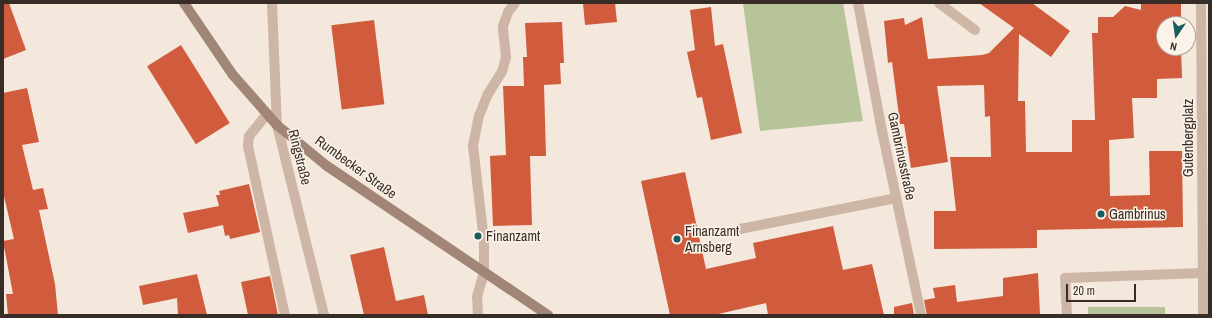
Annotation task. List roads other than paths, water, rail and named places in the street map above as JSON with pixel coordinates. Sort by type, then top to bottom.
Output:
[{"type":"street","name":"Rumbecker Straße","points":[[184,3],[232,75],[277,125],[327,166],[548,315]]},
{"type":"street","name":"Ringstraße","points":[[272,3],[277,125],[324,315]]},
{"type":"street","points":[[478,315],[477,297],[484,273],[484,241],[473,146],[479,116],[502,72],[506,57],[504,26],[508,12],[515,3]]},
{"type":"street","name":"Gambrinusstraße","points":[[858,3],[896,198],[921,315]]},
{"type":"street","points":[[939,3],[976,30]]},
{"type":"street","name":"Gutenbergplatz","points":[[1201,3],[1204,315]]},
{"type":"street","points":[[267,114],[249,136],[248,146],[285,315]]},
{"type":"street","points":[[740,229],[896,198]]},
{"type":"street","points":[[1067,315],[1065,278],[1203,273]]},
{"type":"place","name":"Gambrinus","points":[[1101,214]]},
{"type":"place","name":"Finanzamt","points":[[478,236]]},
{"type":"place","name":"Finanzamt Arnsberg","points":[[677,239]]}]
